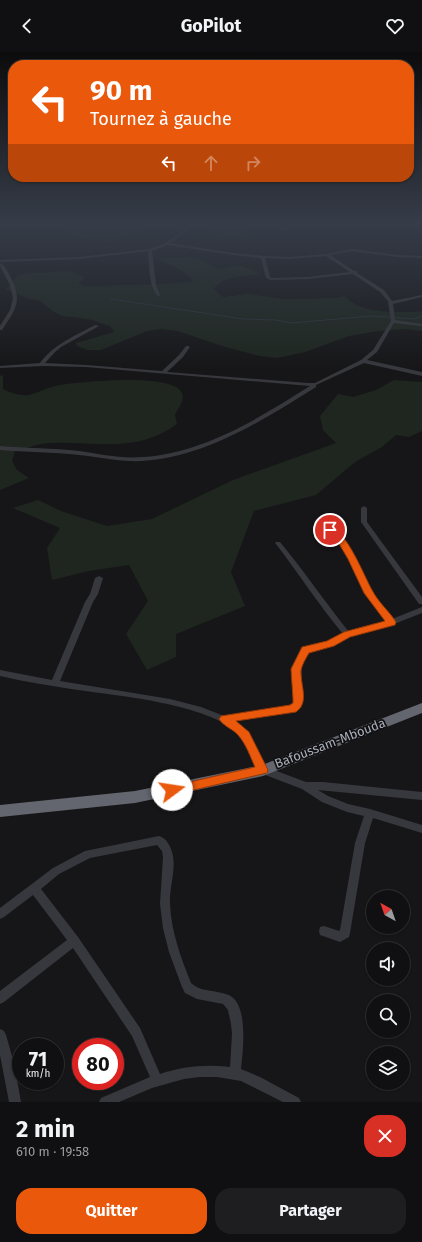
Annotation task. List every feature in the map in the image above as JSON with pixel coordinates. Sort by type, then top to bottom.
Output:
[{"type":"highway","name":"Bafoussam-Mbouda","points":[[0,811],[135,797],[262,770],[422,708]]},
{"type":"street","points":[[0,329],[12,310],[16,294],[15,286],[6,271]]},
{"type":"street","points":[[152,271],[154,285],[158,296]]},
{"type":"street","points":[[0,448],[80,454],[120,459],[151,458],[174,454],[232,434],[274,411],[316,384],[363,361],[375,350],[392,321],[390,303],[382,291],[356,272],[308,278],[271,279],[268,278],[266,271]]},
{"type":"street","points":[[390,303],[422,296]]},
{"type":"street","points":[[392,321],[422,325]]},
{"type":"street","points":[[42,364],[51,352],[58,346],[97,326]]},
{"type":"street","points":[[163,373],[188,347]]},
{"type":"street","points":[[363,361],[422,374]]},
{"type":"street","points":[[0,367],[42,364],[84,364],[163,373],[308,385],[316,384]]},
{"type":"street","points":[[364,508],[364,522],[422,602]]},
{"type":"street","points":[[318,520],[341,541],[352,559],[368,593],[391,622]]},
{"type":"street","points":[[278,543],[302,572],[322,603],[347,634]]},
{"type":"street","points":[[55,683],[89,602],[94,594],[99,578]]},
{"type":"street","points":[[224,719],[292,709],[298,705],[296,669],[302,653],[309,648],[330,644],[347,634],[391,622],[422,610]]},
{"type":"street","points":[[0,673],[162,700],[207,712],[224,719],[241,730],[245,735],[262,770],[305,786],[332,803],[422,829]]},
{"type":"street","points":[[305,786],[323,786],[422,796]]},
{"type":"street","points":[[324,931],[340,937],[345,933],[360,843],[370,813]]},
{"type":"street","points":[[0,914],[56,871],[88,854],[156,839],[163,842],[168,854],[165,890],[166,922],[190,991],[224,999],[233,1005],[237,1021],[235,1073]]},
{"type":"street","points":[[34,888],[74,941],[136,1032],[157,1080]]},
{"type":"street","points":[[0,998],[74,941]]},
{"type":"street","points":[[0,1035],[8,1063],[15,1102]]},
{"type":"street","points":[[105,1102],[157,1080],[196,1071],[214,1071],[235,1073],[294,1102]]},
{"type":"shaded area","points":[[182,271],[254,271],[261,274],[228,279],[222,281],[214,289],[223,297],[248,294],[285,299],[335,298],[345,296],[351,302],[370,309],[392,312],[422,311],[422,331],[405,329],[378,331],[349,336],[305,352],[277,358],[260,356],[222,346],[178,331],[161,329],[147,331],[101,350],[87,350],[77,346],[76,343],[114,332],[110,326],[88,319],[62,316],[54,312],[40,301],[29,299],[6,289],[17,277],[22,274],[29,273],[73,273],[85,278],[78,283],[85,286],[168,284],[194,281]]},
{"type":"shaded area","points":[[3,375],[3,389],[22,395],[29,395],[66,384],[123,380],[161,382],[175,387],[182,393],[183,399],[175,415],[177,424],[146,439],[131,443],[116,444],[46,443],[15,451],[12,461],[17,470],[29,478],[0,490],[0,376]]},
{"type":"shaded area","points":[[394,380],[422,382],[422,431],[409,437],[396,435],[382,447],[355,462],[316,495],[254,511],[231,572],[245,606],[176,634],[176,657],[147,670],[126,634],[148,601],[129,565],[89,571],[52,580],[47,548],[60,528],[13,508],[38,500],[61,511],[107,526],[152,519],[233,480],[336,443],[323,430],[320,416],[338,394],[353,397],[376,390]]},
{"type":"waterway","points":[[111,299],[243,319],[276,320],[292,323],[371,316],[415,319],[422,316]]},
{"type":"route","points":[[172,790],[262,770],[249,740],[241,730],[224,719],[292,709],[298,705],[296,669],[302,653],[305,650],[330,644],[347,634],[391,622],[368,593],[352,559],[341,541],[330,530]]}]
